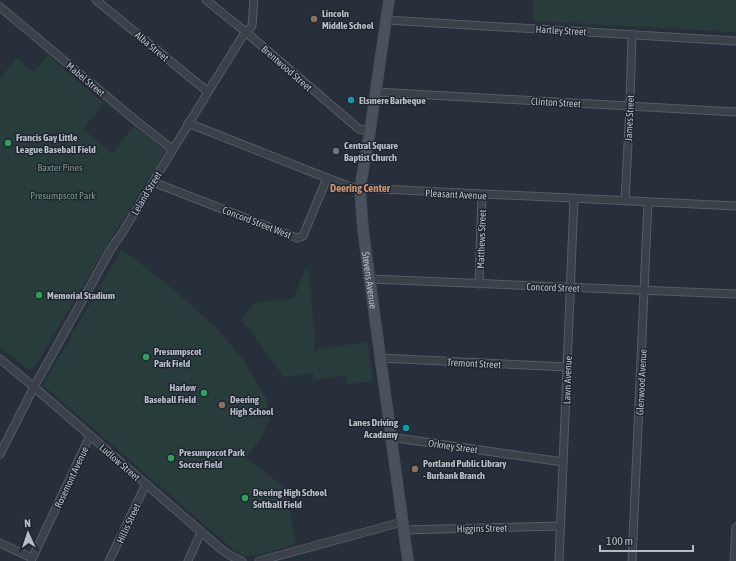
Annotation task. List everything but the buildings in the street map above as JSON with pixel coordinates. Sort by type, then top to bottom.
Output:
[{"type":"main road","name":"Stevens Avenue","points":[[389,0],[360,188],[363,230],[408,561]]},
{"type":"street","name":"Alba Street","points":[[96,0],[208,92]]},
{"type":"street","name":"Brentwood Street","points":[[206,0],[359,129],[370,131]]},
{"type":"street","name":"Leland Street","points":[[0,454],[34,387],[111,249],[242,37],[252,26],[254,0]]},
{"type":"street","name":"Mabel Street","points":[[0,8],[135,120],[172,148]]},
{"type":"street","name":"Hartley Street","points":[[386,20],[736,41]]},
{"type":"street","name":"James Street","points":[[625,201],[632,34]]},
{"type":"street","name":"Clinton Street","points":[[376,92],[736,112]]},
{"type":"street","name":"Pleasant Avenue","points":[[188,123],[327,178],[360,188],[736,206]]},
{"type":"street","name":"Concord Street West","points":[[153,182],[297,238],[303,236],[327,178]]},
{"type":"street","name":"Matthews Street","points":[[479,284],[482,195]]},
{"type":"street","name":"Lawn Avenue","points":[[559,561],[574,199]]},
{"type":"street","name":"Glenwood Avenue","points":[[632,561],[648,202]]},
{"type":"street","name":"Concord Street","points":[[370,279],[736,294]]},
{"type":"street","name":"Tremont Street","points":[[380,358],[567,368]]},
{"type":"street","name":"Ludlow Street","points":[[0,359],[201,532],[231,556],[242,561]]},
{"type":"street","name":"Rosemont Avenue","points":[[32,560],[90,436]]},
{"type":"street","name":"Orkney Street","points":[[390,437],[563,462]]},
{"type":"street","name":"Hillis Street","points":[[109,561],[146,484]]},
{"type":"street","points":[[259,561],[403,526]]},
{"type":"street","name":"Higgins Street","points":[[403,526],[560,526]]},
{"type":"street","points":[[734,561],[736,527]]},
{"type":"street","points":[[188,561],[201,532]]},
{"type":"street","points":[[0,543],[32,560]]},
{"type":"green space","points":[[534,0],[736,0],[736,32],[534,21]]},
{"type":"green space","name":"Presumpscot Park","points":[[48,55],[104,104],[83,129],[112,154],[134,126],[166,151],[111,239],[34,368],[27,369],[0,347],[0,79],[16,58],[34,72]]},
{"type":"green space","name":"Deering High School","points":[[122,249],[174,290],[220,331],[241,357],[266,397],[270,421],[262,432],[264,434],[246,458],[286,488],[284,494],[287,499],[296,544],[257,555],[246,556],[235,551],[44,386],[44,383]]},
{"type":"green space","points":[[305,269],[309,270],[315,345],[314,354],[318,349],[367,342],[373,381],[347,384],[346,376],[314,379],[313,373],[284,377],[241,320],[254,303],[294,298]]},
{"type":"place","name":"Lincoln Middle School","points":[[314,19]]},
{"type":"place","name":"Elsmere Barbeque","points":[[351,100]]},
{"type":"place","name":"Francis Gay Little League Baseball Field","points":[[8,143]]},
{"type":"place","name":"Central Square Baptist Church","points":[[336,151]]},
{"type":"place","name":"Memorial Stadium","points":[[39,295]]},
{"type":"place","name":"Presumpscot Park Field","points":[[146,357]]},
{"type":"place","name":"Harlow Baseball Field","points":[[204,393]]},
{"type":"place","name":"Deering High School","points":[[222,405]]},
{"type":"place","name":"Lanes Driving Acadamy","points":[[406,428]]},
{"type":"place","name":"Presumpscot Park Soccer Field","points":[[171,458]]},
{"type":"place","name":"Portland Public Library - Burbank Branch","points":[[415,469]]},
{"type":"place","name":"Deering High School Softball Field","points":[[245,498]]},
{"type":"district","name":"Deering Center","points":[[360,188]]},
{"type":"park label","name":"Baxter Pines","points":[[60,167]]}]
